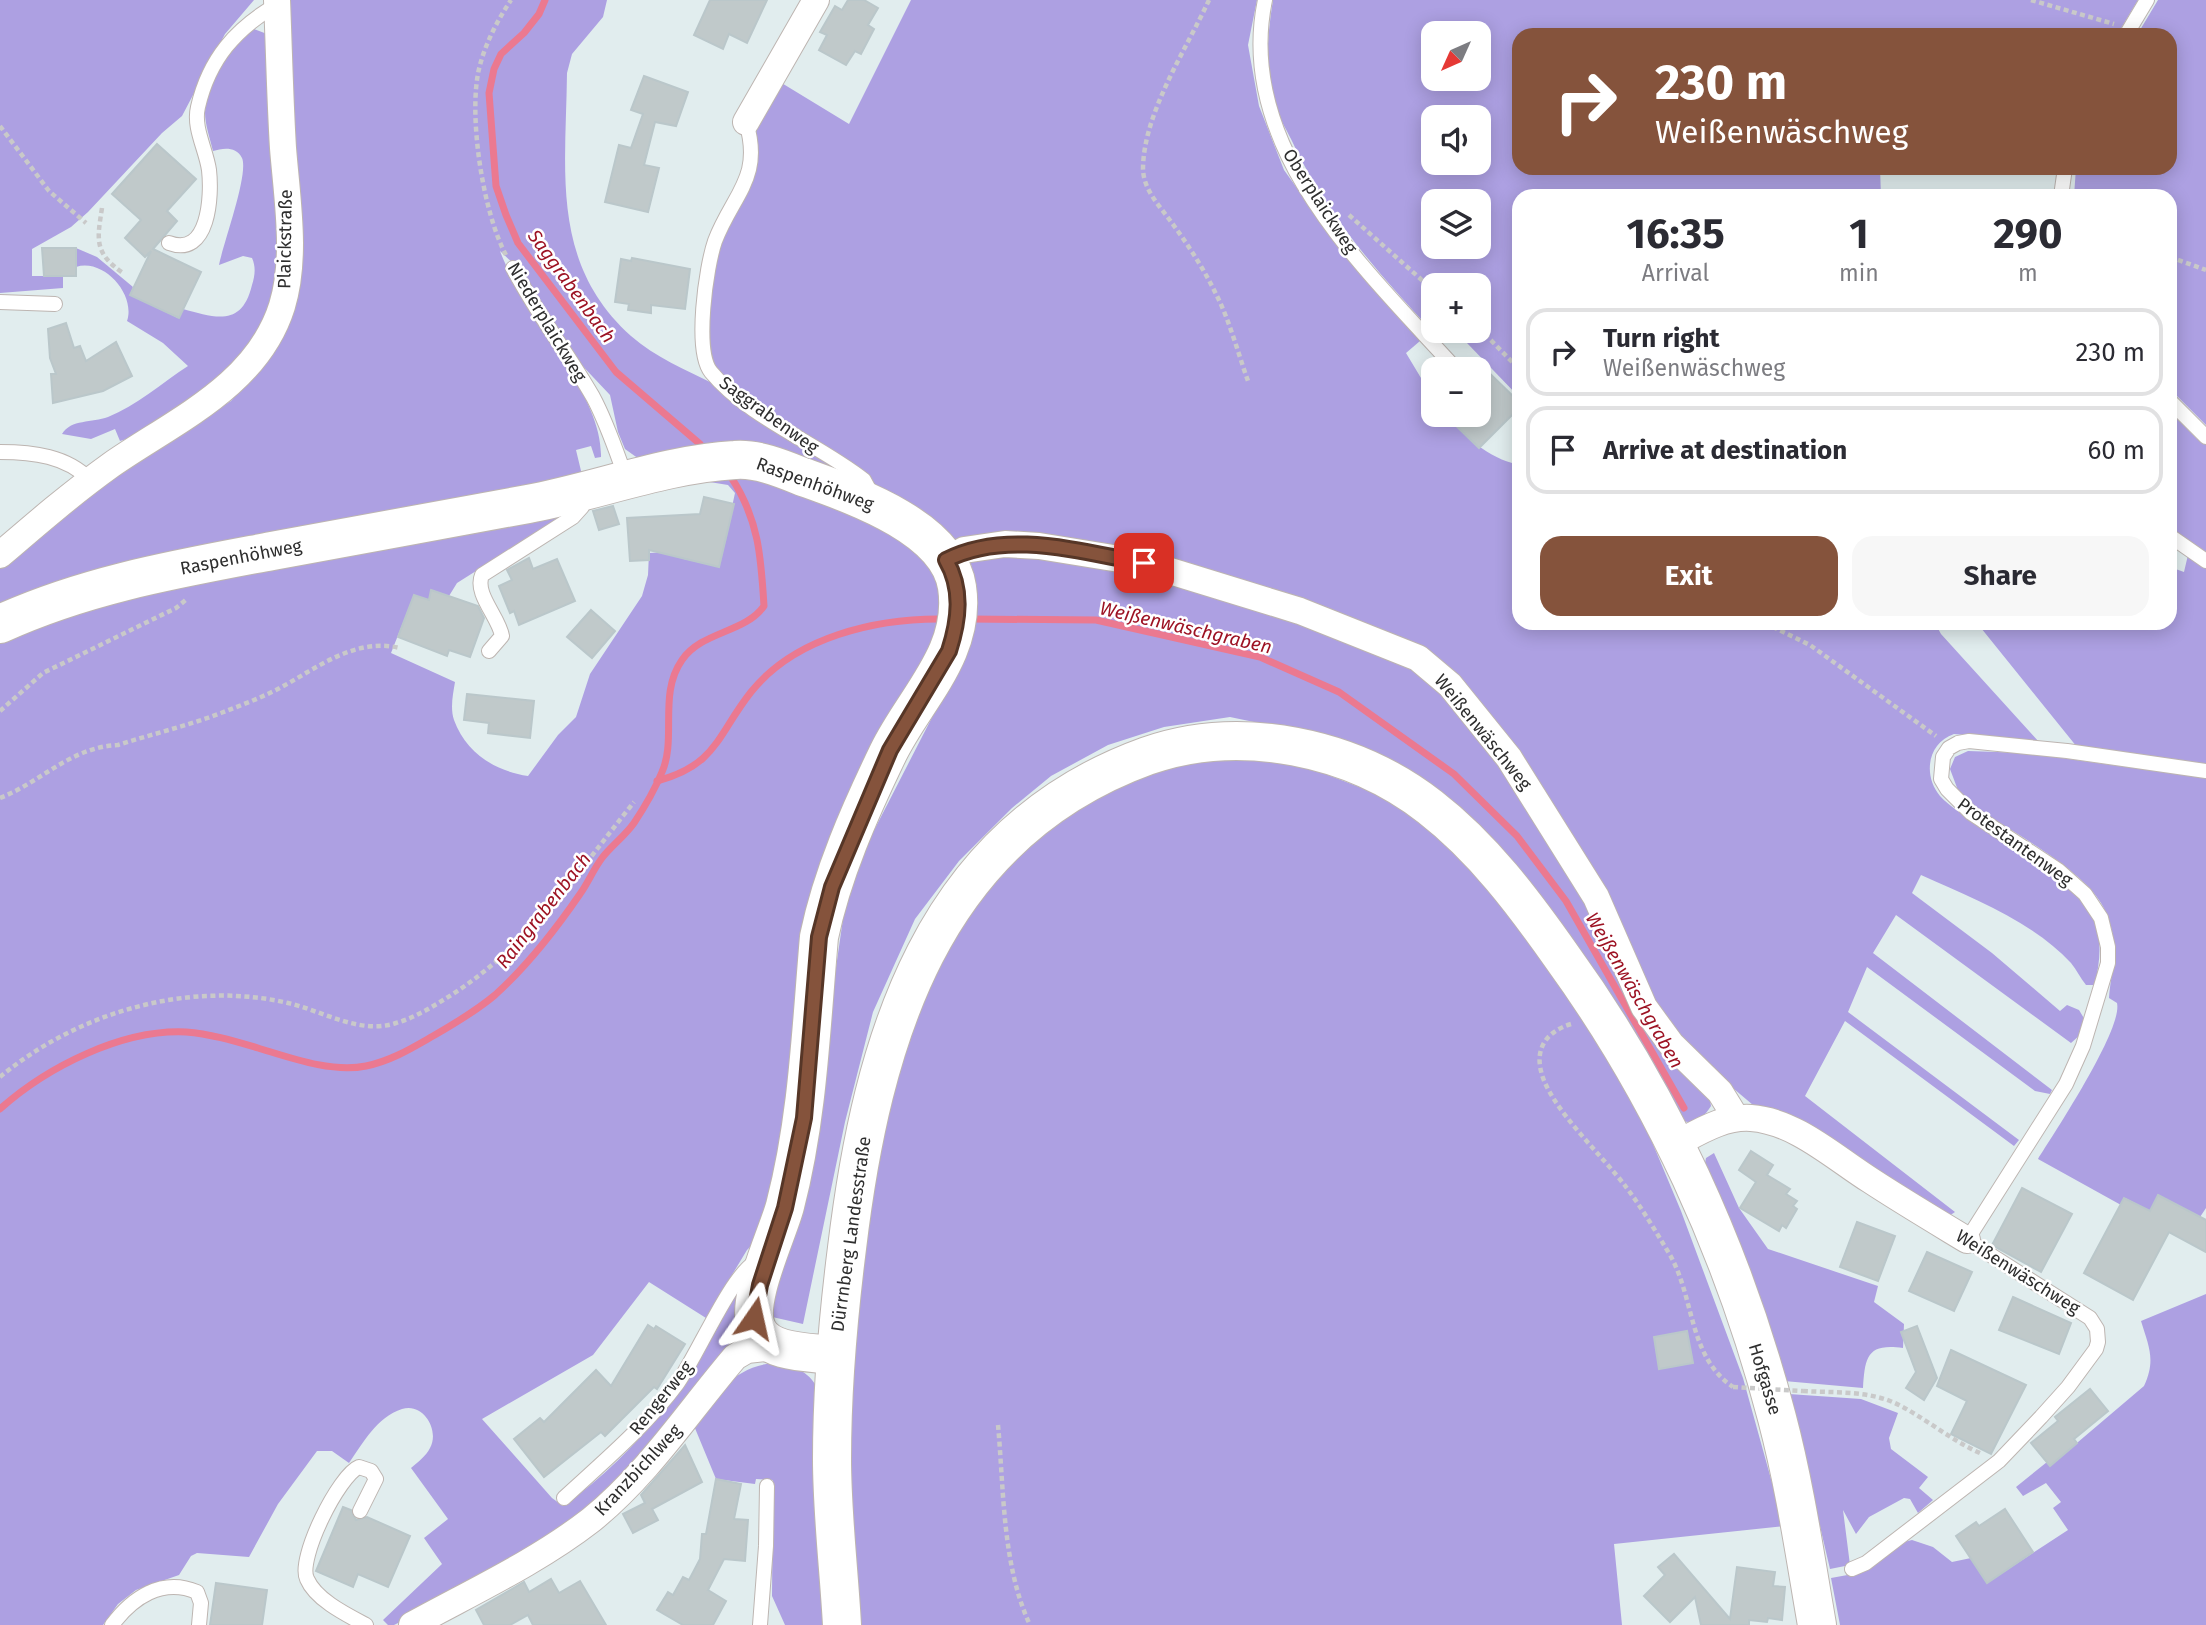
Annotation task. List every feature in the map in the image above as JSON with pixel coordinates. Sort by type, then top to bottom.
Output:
[{"type":"main road","name":"Raspenhöhweg","points":[[0,624],[100,586],[538,502],[626,480],[737,459],[794,473],[868,502],[919,533],[946,560],[954,574],[957,621],[942,666],[890,750],[848,846],[824,912],[819,937],[804,1118],[785,1208],[754,1309]]},
{"type":"main road","name":"Dürrnberg Landesstraße","points":[[842,1625],[832,1466],[834,1355],[860,1153],[886,1051],[906,993],[955,900],[991,856],[1023,826],[1068,793],[1113,769],[1161,751],[1204,744],[1253,741],[1312,750],[1350,762],[1396,783],[1431,808],[1475,848],[1525,904],[1604,1018],[1676,1144]]},
{"type":"main road","name":"Hofgasse","points":[[1676,1144],[1721,1250],[1776,1415],[1795,1496],[1817,1625]]},
{"type":"main road","points":[[754,1309],[755,1327],[759,1334],[776,1347],[834,1355]]},
{"type":"street","name":"Saggrabenweg","points":[[747,122],[816,0]]},
{"type":"street","name":"Plaickstraße","points":[[0,555],[90,480],[223,389],[254,358],[274,327],[282,306],[289,215],[277,2]]},
{"type":"street","name":"Weißenwäschweg","points":[[946,560],[964,550],[1004,544],[1039,546],[1144,563],[1300,611],[1418,658],[1450,685],[1509,758],[1540,803],[1596,897],[1644,1007],[1671,1044],[1720,1092],[1736,1118]]},
{"type":"street","name":"Weißenwäschweg","points":[[1676,1144],[1710,1126],[1736,1118],[1753,1118],[1790,1129],[1967,1240]]},
{"type":"street","points":[[729,1365],[754,1309]]},
{"type":"street","name":"Kranzbichlweg","points":[[412,1625],[537,1555],[591,1520],[645,1466],[729,1365],[747,1350],[776,1347]]},
{"type":"lane","name":"Oberplaickweg","points":[[1265,0],[1260,28],[1261,71],[1270,113],[1286,152],[1315,201],[1352,251],[1445,357]]},
{"type":"lane","points":[[2130,28],[2147,0]]},
{"type":"lane","points":[[169,243],[181,246],[193,243],[198,239],[206,215],[209,168],[197,122],[197,111],[209,76],[237,32],[277,2]]},
{"type":"lane","name":"Saggrabenweg","points":[[747,122],[752,142],[749,172],[719,230],[710,262],[703,329],[705,362],[718,379],[758,411],[864,480],[870,491],[868,502]]},
{"type":"lane","name":"Niederplaickweg","points":[[513,268],[529,300],[593,397],[607,425],[626,480]]},
{"type":"lane","points":[[0,302],[55,304]]},
{"type":"lane","points":[[2177,408],[2206,438]]},
{"type":"lane","points":[[0,452],[66,461],[90,480]]},
{"type":"lane","points":[[489,651],[502,636],[499,624],[482,591],[482,575],[578,513],[585,490]]},
{"type":"lane","points":[[2177,541],[2206,561]]},
{"type":"lane","points":[[1949,748],[1969,741],[2067,751],[2206,771]]},
{"type":"lane","name":"Protestantenweg","points":[[1949,748],[1940,768],[1947,789],[1971,813],[2058,870],[2085,894],[2101,918],[2108,947],[2103,984],[2083,1046],[2066,1084],[1967,1240]]},
{"type":"lane","name":"Weißenwäschweg","points":[[1852,1569],[1866,1563],[1999,1461],[2068,1387],[2092,1356],[2098,1342],[2097,1329],[2090,1318],[1967,1240]]},
{"type":"lane","name":"Rengerweg","points":[[564,1497],[656,1410],[691,1362],[743,1272],[751,1264],[768,1258]]},
{"type":"lane","points":[[360,1511],[376,1479],[370,1471],[359,1467],[346,1477],[334,1496],[315,1534],[304,1569],[310,1585],[366,1625]]},
{"type":"lane","points":[[760,1625],[766,1546],[766,1486]]},
{"type":"lane","points":[[112,1625],[134,1600],[148,1592],[183,1587],[197,1592],[201,1603],[200,1625]]},
{"type":"path","name":"Niederplaickweg","points":[[511,0],[496,23],[486,47],[476,92],[477,134],[488,212],[499,243],[513,268]]},
{"type":"path","points":[[1209,0],[1158,106],[1146,139],[1145,182],[1218,297],[1248,381]]},
{"type":"path","points":[[2031,0],[2116,28]]},
{"type":"path","points":[[0,126],[49,191],[86,223]]},
{"type":"path","points":[[103,208],[98,241],[100,252],[105,260],[123,273]]},
{"type":"path","points":[[1345,211],[1421,279]]},
{"type":"path","points":[[2177,260],[2206,270]]},
{"type":"path","points":[[1491,340],[1512,362]]},
{"type":"path","points":[[0,710],[43,673],[187,600],[192,589],[190,567]]},
{"type":"path","points":[[1779,630],[1810,645],[1924,726],[1949,748]]},
{"type":"path","points":[[0,797],[13,793],[83,751],[102,745],[118,745],[222,713],[275,690],[332,658],[383,645],[400,648]]},
{"type":"path","points":[[0,1077],[56,1038],[102,1017],[152,1004],[201,996],[252,995],[293,1004],[335,1020],[373,1026],[394,1024],[425,1012],[467,984],[522,940],[634,802]]},
{"type":"path","points":[[1604,1018],[1579,1021],[1551,1032],[1542,1044],[1538,1056],[1541,1074],[1553,1098],[1627,1188],[1665,1247],[1688,1303],[1699,1346],[1710,1366],[1733,1387],[1874,1395],[1898,1404],[1963,1446],[1999,1461]]},
{"type":"path","points":[[998,1425],[1012,1563],[1021,1604],[1030,1625]]},
{"type":"shaded area","points":[[0,0],[254,0],[225,34],[182,116],[162,133],[88,212],[71,227],[32,249],[32,276],[63,276],[63,288],[0,293]]},
{"type":"shaded area","points":[[285,0],[607,0],[603,17],[572,54],[567,73],[565,180],[575,247],[587,278],[605,308],[631,336],[660,357],[714,384],[707,327],[718,247],[756,160],[755,121],[780,82],[849,124],[911,0],[1257,0],[1248,45],[1259,106],[1284,170],[1337,244],[1420,341],[1406,353],[1421,378],[1421,427],[1458,427],[1487,452],[1512,463],[1512,630],[1939,630],[2039,742],[1954,734],[1945,738],[1933,752],[1930,761],[1931,779],[1940,796],[1948,804],[2037,862],[2079,899],[2094,921],[2099,938],[2095,985],[2086,985],[2071,963],[2038,935],[1981,902],[1921,875],[1912,893],[1992,953],[2060,1011],[2067,1005],[2079,1010],[2085,1020],[2080,1035],[2071,1043],[1896,915],[1873,953],[2052,1090],[2050,1094],[2035,1091],[1867,967],[1848,1012],[2019,1140],[2014,1146],[1845,1021],[1805,1096],[1955,1212],[1949,1216],[1753,1105],[1677,1041],[1434,660],[1157,556],[946,546],[783,478],[927,554],[949,603],[803,990],[765,1232],[747,1250],[706,1318],[649,1282],[593,1355],[482,1419],[552,1498],[563,1506],[592,1484],[641,1436],[682,1383],[736,1294],[747,1281],[741,1315],[727,1349],[703,1387],[590,1512],[448,1598],[394,1625],[388,1625],[383,1620],[442,1564],[424,1538],[448,1519],[411,1468],[428,1451],[433,1441],[433,1433],[428,1419],[410,1408],[393,1413],[378,1424],[349,1463],[332,1451],[317,1451],[278,1504],[249,1557],[197,1553],[191,1556],[179,1575],[136,1590],[118,1604],[103,1625],[0,1625],[0,635],[83,603],[569,508],[547,526],[457,583],[449,596],[432,590],[429,600],[414,595],[391,653],[455,682],[453,715],[466,742],[493,765],[528,776],[558,735],[576,717],[590,674],[642,596],[648,575],[649,553],[686,551],[684,559],[719,567],[735,493],[728,485],[691,479],[639,459],[625,449],[618,432],[610,395],[576,359],[517,267],[500,251],[511,275],[576,380],[589,407],[598,432],[601,457],[595,458],[591,446],[576,450],[582,475],[0,610],[0,567],[120,471],[231,401],[263,361],[294,298]]},
{"type":"shaded area","points":[[1273,0],[2138,0],[2121,28],[1512,28],[1512,175],[1880,175],[1881,189],[1512,189],[1512,390],[1491,368],[1491,357],[1480,357],[1467,343],[1491,343],[1491,273],[1421,273],[1421,319],[1356,244],[1305,167],[1273,101],[1268,63]]},
{"type":"shaded area","points":[[2158,0],[2206,0],[2206,425],[2177,396],[2177,189],[2074,189],[2076,175],[2177,175],[2177,28],[2141,28]]},
{"type":"shaded area","points":[[254,29],[267,34],[278,187],[278,274],[264,326],[218,383],[130,438],[120,441],[115,429],[91,439],[62,434],[71,426],[108,417],[139,401],[188,366],[163,343],[127,321],[129,311],[122,290],[107,273],[97,268],[76,267],[76,248],[97,257],[133,287],[130,295],[178,318],[183,309],[206,315],[226,316],[242,308],[248,298],[254,274],[252,258],[243,256],[219,265],[239,193],[242,158],[233,150],[213,151],[205,112],[209,90],[221,65],[237,43]]},
{"type":"shaded area","points":[[2177,419],[2197,439],[2206,430],[2206,764],[2077,747],[1983,630],[2177,630],[2177,570],[2184,572],[2191,542],[2177,532]]},
{"type":"shaded area","points":[[1030,556],[1111,566],[1206,589],[1387,652],[1431,680],[1503,764],[1709,1094],[1711,1106],[1708,1111],[1693,1121],[1678,1120],[1563,929],[1326,737],[1230,717],[1164,727],[1108,745],[1051,776],[1012,808],[959,861],[915,919],[873,1012],[845,1122],[803,1324],[768,1316],[832,995],[844,912],[867,844],[961,661],[977,587],[969,557]]},
{"type":"shaded area","points":[[1968,751],[2026,753],[2206,778],[2206,1208],[2200,1217],[2150,1211],[2125,1198],[2121,1205],[2038,1159],[2086,1081],[2110,1035],[2117,1003],[2109,998],[2114,958],[2113,939],[2108,917],[2101,903],[2077,876],[2042,850],[1971,805],[1959,793],[1950,769],[1955,757]]},
{"type":"shaded area","points":[[1178,760],[1289,760],[1401,803],[1456,848],[1553,967],[1642,1118],[1681,1211],[1743,1378],[1784,1526],[1614,1544],[1622,1625],[855,1625],[848,1449],[849,1329],[893,1072],[954,926],[1057,815]]},
{"type":"shaded area","points":[[1714,1153],[1739,1208],[1768,1249],[1878,1286],[1874,1302],[1904,1324],[1903,1348],[1882,1348],[1870,1354],[1863,1388],[1784,1381],[1704,1168],[1706,1158]]},
{"type":"shaded area","points":[[2206,1294],[2206,1625],[1840,1625],[1831,1578],[1853,1574],[1904,1542],[1912,1540],[1933,1547],[1952,1562],[1971,1558],[1987,1583],[2068,1530],[2053,1508],[2061,1502],[2046,1483],[2023,1496],[2016,1487],[2047,1462],[2051,1465],[2144,1386],[2150,1361],[2149,1346],[2141,1321]]},
{"type":"shaded area","points":[[774,1363],[800,1370],[810,1377],[818,1389],[829,1625],[785,1625],[772,1596],[773,1480],[756,1479],[755,1484],[716,1479],[692,1421],[728,1383],[748,1370]]},
{"type":"shaded area","points":[[1789,1394],[1861,1399],[1898,1413],[1889,1438],[1891,1449],[1928,1477],[1919,1488],[1933,1500],[1918,1513],[1910,1499],[1904,1498],[1869,1517],[1856,1534],[1843,1510],[1850,1565],[1830,1569]]},
{"type":"building","points":[[710,0],[767,0],[747,43],[729,34],[723,49],[694,35]]},
{"type":"building","points":[[848,0],[864,0],[878,8],[868,25],[874,29],[861,54],[855,51],[846,65],[819,50],[827,35],[820,32],[835,6],[842,10]]},
{"type":"building","points":[[644,76],[688,92],[676,126],[655,122],[644,165],[659,168],[648,212],[605,202],[619,145],[631,148],[643,114],[631,110]]},
{"type":"building","points":[[157,144],[196,179],[167,211],[177,221],[153,249],[201,272],[179,318],[130,295],[151,251],[145,257],[125,238],[141,220],[112,194]]},
{"type":"building","points":[[42,248],[76,248],[76,276],[44,276]]},
{"type":"building","points":[[632,258],[690,269],[685,309],[651,305],[651,313],[628,310],[629,304],[615,302],[621,259],[631,261]]},
{"type":"building","points":[[66,323],[74,348],[80,346],[86,361],[116,342],[132,376],[103,391],[53,403],[51,374],[56,374],[50,358],[48,329]]},
{"type":"building","points":[[1491,375],[1512,395],[1512,415],[1479,448],[1457,427],[1491,427]]},
{"type":"building","points":[[704,497],[734,504],[719,567],[649,550],[649,560],[630,561],[627,518],[700,514]]},
{"type":"building","points":[[613,506],[619,524],[599,530],[593,511]]},
{"type":"building","points":[[529,558],[533,569],[557,559],[575,601],[519,625],[514,611],[510,613],[499,586],[512,580],[507,570]]},
{"type":"building","points":[[431,590],[478,606],[484,618],[470,657],[449,650],[447,656],[398,637],[414,595],[429,600]]},
{"type":"building","points":[[591,610],[615,631],[592,658],[567,637]]},
{"type":"building","points":[[467,694],[534,701],[530,738],[488,733],[489,723],[464,720]]},
{"type":"building","points":[[1751,1151],[1773,1165],[1767,1175],[1790,1189],[1786,1194],[1797,1201],[1793,1206],[1797,1209],[1786,1228],[1782,1225],[1779,1231],[1740,1208],[1756,1182],[1739,1170]]},
{"type":"building","points":[[2022,1188],[2072,1214],[2041,1272],[1992,1245]]},
{"type":"building","points":[[2158,1195],[2206,1220],[2206,1252],[2169,1232],[2133,1300],[2084,1273],[2124,1198],[2150,1211]]},
{"type":"building","points":[[1857,1222],[1895,1236],[1878,1281],[1840,1267]]},
{"type":"building","points":[[1927,1252],[1972,1272],[1954,1311],[1909,1291]]},
{"type":"building","points":[[2013,1297],[2071,1323],[2059,1354],[1999,1330]]},
{"type":"building","points":[[648,1325],[654,1329],[656,1326],[685,1344],[657,1389],[654,1387],[605,1436],[601,1432],[544,1477],[514,1439],[540,1418],[544,1422],[596,1370],[611,1386]]},
{"type":"building","points":[[1917,1326],[1937,1378],[1924,1400],[1906,1388],[1916,1372],[1901,1332]]},
{"type":"building","points":[[1687,1331],[1693,1363],[1659,1369],[1654,1337]]},
{"type":"building","points":[[1951,1350],[2026,1385],[1991,1454],[1951,1434],[1967,1401],[1937,1386]]},
{"type":"building","points":[[2090,1389],[2108,1411],[2074,1439],[2077,1443],[2050,1466],[2031,1443],[2058,1421],[2055,1417]]},
{"type":"building","points":[[685,1445],[702,1482],[652,1509],[658,1520],[633,1533],[623,1514],[645,1503],[641,1495]]},
{"type":"building","points":[[716,1479],[741,1484],[734,1519],[748,1520],[745,1561],[724,1559],[708,1590],[726,1601],[713,1625],[683,1625],[657,1610],[668,1592],[673,1595],[683,1577],[689,1580],[700,1559],[702,1534],[706,1534]]},
{"type":"building","points":[[343,1507],[351,1510],[356,1520],[367,1517],[410,1536],[388,1587],[358,1574],[353,1587],[316,1571]]},
{"type":"building","points":[[2005,1509],[2033,1552],[1987,1583],[1956,1536],[1976,1522],[1979,1526]]},
{"type":"building","points":[[1674,1554],[1730,1619],[1737,1567],[1775,1572],[1773,1586],[1785,1587],[1782,1620],[1749,1620],[1749,1625],[1701,1625],[1695,1597],[1670,1622],[1644,1596],[1665,1575],[1658,1567]]},
{"type":"building","points":[[551,1579],[559,1593],[580,1581],[606,1625],[533,1625],[528,1615],[510,1625],[484,1625],[476,1610],[524,1582],[529,1592]]},
{"type":"building","points":[[216,1583],[267,1590],[262,1625],[210,1625]]},
{"type":"waterway","name":"Saggrabenbach","points":[[545,0],[539,14],[524,33],[501,54],[494,69],[489,93],[496,186],[506,215],[518,243],[616,372],[700,444]]},
{"type":"waterway","name":"Raingrabenbach","points":[[0,1109],[63,1065],[111,1044],[162,1033],[186,1032],[213,1036],[298,1060],[339,1068],[375,1064],[417,1045],[465,1017],[495,995],[551,934],[602,858],[630,828],[649,798],[666,759],[671,687],[682,660],[690,650],[746,622],[764,606],[757,539],[748,508],[731,477]]},
{"type":"waterway","name":"Weißenwäschgraben","points":[[657,781],[677,774],[704,757],[714,747],[751,692],[769,673],[813,644],[865,627],[891,622],[944,619]]},
{"type":"waterway","name":"Weißenwäschgraben","points":[[970,619],[1096,620],[1260,657],[1339,692],[1454,774],[1517,836],[1566,901],[1684,1108]]},
{"type":"route","points":[[754,1318],[760,1285],[785,1208],[804,1118],[819,937],[824,912],[848,846],[890,750],[942,666],[955,634],[958,590],[954,574],[946,560],[964,550],[1004,544],[1039,546],[1144,563]]}]
